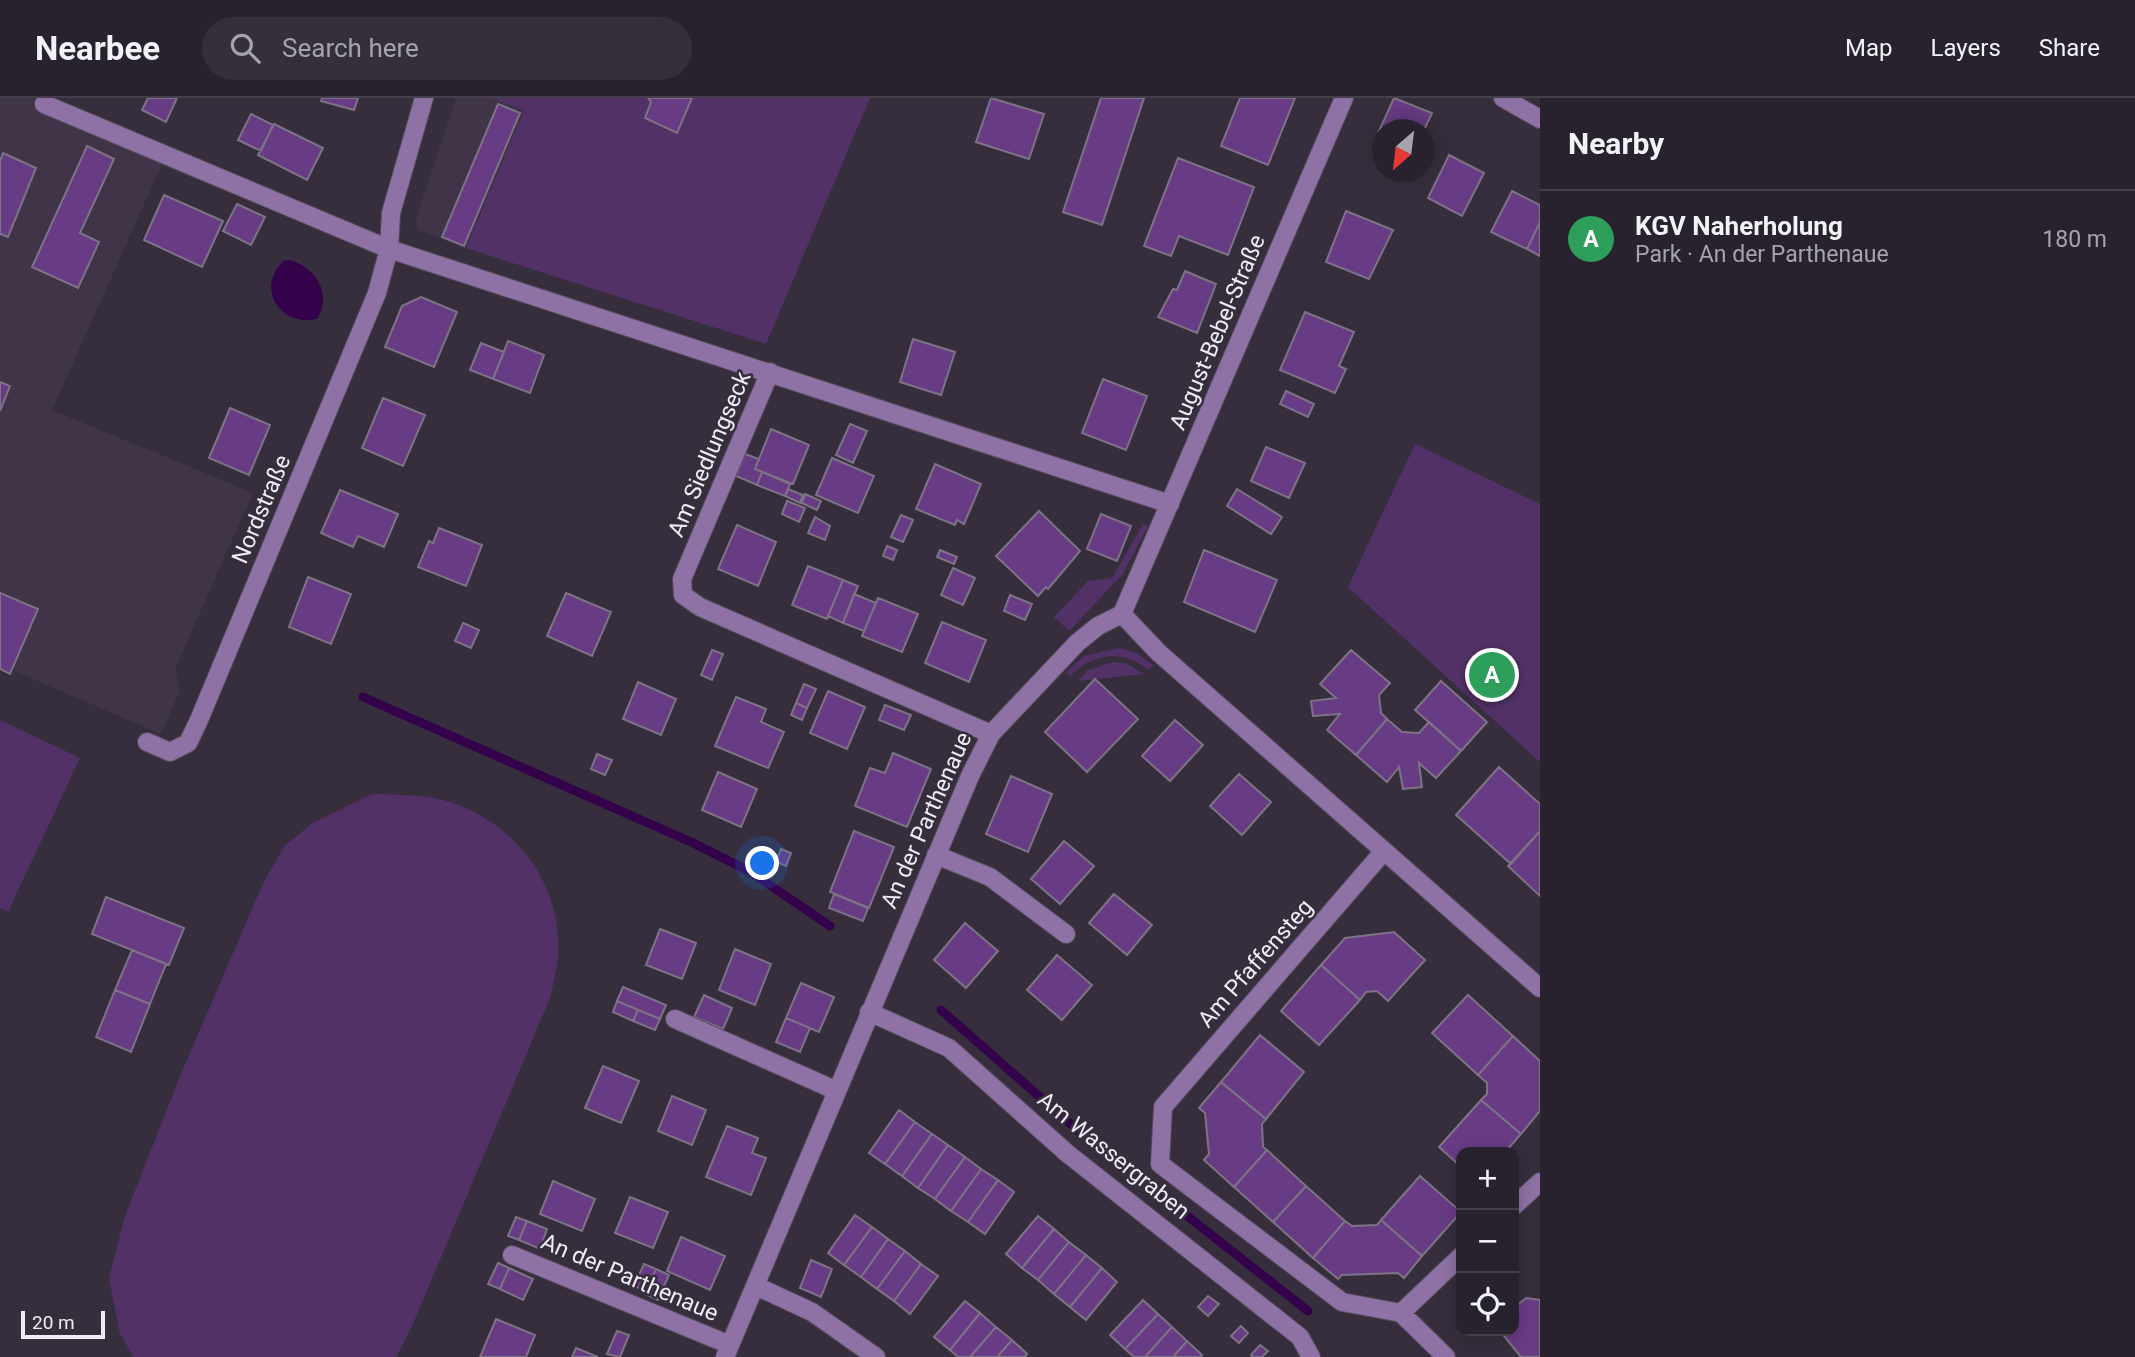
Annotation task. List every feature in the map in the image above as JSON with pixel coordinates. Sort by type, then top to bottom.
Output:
[{"type":"street","name":"Nordstraße","points":[[147,742],[170,752],[188,743],[372,306],[389,249],[391,213],[424,98]]},
{"type":"street","name":"August-Bebel-Straße","points":[[1122,614],[1344,98]]},
{"type":"street","points":[[1503,98],[1540,119]]},
{"type":"street","points":[[44,104],[389,249],[770,372]]},
{"type":"street","name":"Am Siedlungseck","points":[[990,734],[700,607],[683,595],[682,579],[770,372],[1170,504]]},
{"type":"street","points":[[1122,614],[1159,653],[1540,988]]},
{"type":"street","name":"An der Parthenaue","points":[[512,1255],[727,1351],[936,855],[990,734],[1077,643],[1122,614]]},
{"type":"street","name":"Am Pfaffensteg","points":[[1163,1107],[1384,851]]},
{"type":"street","points":[[936,855],[990,877],[1066,934]]},
{"type":"street","name":"Am Wassergraben","points":[[870,1013],[949,1048],[1068,1154],[1300,1337],[1311,1357]]},
{"type":"street","points":[[675,1019],[837,1091]]},
{"type":"street","name":"Am Wassergraben","points":[[1163,1107],[1160,1164],[1342,1302],[1401,1313]]},
{"type":"street","points":[[1519,1201],[1540,1182]]},
{"type":"street","points":[[1446,1357],[1401,1313],[1456,1261]]},
{"type":"street","points":[[756,1286],[812,1312],[876,1357]]},
{"type":"shaded area","points":[[0,98],[33,98],[162,164],[52,410],[253,493],[175,669],[180,690],[161,734],[0,665]]},
{"type":"shaded area","points":[[456,98],[493,98],[524,111],[466,248],[418,230],[416,218]]},
{"type":"shaded area","points":[[493,98],[870,98],[766,344],[466,248],[524,111]]},
{"type":"shaded area","points":[[289,260],[307,268],[319,282],[323,300],[317,319],[293,317],[283,312],[276,304],[271,283],[283,261]]},
{"type":"shaded area","points":[[1415,444],[1540,504],[1540,762],[1348,587]]},
{"type":"shaded area","points":[[1143,524],[1148,526],[1123,574],[1069,631],[1054,617],[1088,581],[1112,578]]},
{"type":"shaded area","points":[[1118,648],[1137,653],[1153,665],[1149,670],[1129,659],[1108,656],[1089,662],[1070,676],[1066,672],[1084,656]]},
{"type":"shaded area","points":[[1113,662],[1128,664],[1144,674],[1078,681],[1088,670]]},
{"type":"shaded area","points":[[0,720],[80,758],[8,912],[0,908]]},
{"type":"shaded area","points":[[372,794],[443,800],[476,813],[497,826],[516,843],[544,883],[558,930],[557,961],[550,998],[410,1331],[396,1357],[134,1357],[120,1334],[109,1278],[125,1216],[181,1074],[264,881],[285,846],[311,824]]},
{"type":"building","points":[[148,98],[177,98],[166,122],[142,110]]},
{"type":"building","points":[[322,98],[358,98],[354,110],[321,101]]},
{"type":"building","points":[[648,98],[692,98],[677,133],[645,118],[651,102]]},
{"type":"building","points":[[991,98],[1044,114],[1029,159],[976,142]]},
{"type":"building","points":[[1101,98],[1144,98],[1102,225],[1063,212]]},
{"type":"building","points":[[1240,98],[1295,98],[1268,165],[1221,146]]},
{"type":"building","points":[[1394,98],[1432,113],[1429,119],[1384,119]]},
{"type":"building","points":[[498,104],[520,113],[464,246],[442,237]]},
{"type":"building","points":[[251,114],[273,125],[261,151],[238,140]]},
{"type":"building","points":[[274,124],[323,148],[307,180],[258,155]]},
{"type":"building","points":[[87,146],[114,159],[80,233],[99,242],[78,288],[32,267]]},
{"type":"building","points":[[3,153],[36,168],[8,237],[0,234],[0,161]]},
{"type":"building","points":[[1449,155],[1484,173],[1462,216],[1428,198]]},
{"type":"building","points":[[1178,158],[1254,187],[1228,255],[1179,236],[1171,256],[1144,246]]},
{"type":"building","points":[[1512,191],[1540,205],[1540,222],[1527,249],[1491,232]]},
{"type":"building","points":[[164,195],[223,221],[202,267],[144,240]]},
{"type":"building","points":[[237,204],[265,217],[251,245],[223,231]]},
{"type":"building","points":[[1346,211],[1393,230],[1369,279],[1326,262]]},
{"type":"building","points":[[1540,222],[1540,256],[1527,249]]},
{"type":"building","points":[[1185,271],[1216,284],[1197,333],[1158,317],[1173,289],[1177,290]]},
{"type":"building","points":[[421,297],[457,312],[434,367],[385,347],[402,306]]},
{"type":"building","points":[[1305,312],[1354,332],[1339,366],[1346,369],[1335,393],[1280,370]]},
{"type":"building","points":[[913,339],[955,352],[941,395],[900,382]]},
{"type":"building","points":[[508,341],[544,355],[530,393],[493,379]]},
{"type":"building","points":[[481,343],[504,352],[493,379],[470,370]]},
{"type":"building","points":[[1103,379],[1147,396],[1126,450],[1082,433]]},
{"type":"building","points":[[0,382],[10,386],[0,411]]},
{"type":"building","points":[[1286,391],[1314,404],[1308,417],[1280,404]]},
{"type":"building","points":[[383,398],[425,415],[403,466],[362,448]]},
{"type":"building","points":[[230,408],[270,425],[249,475],[209,458]]},
{"type":"building","points":[[850,424],[867,431],[853,463],[836,455]]},
{"type":"building","points":[[771,429],[809,445],[793,484],[755,469]]},
{"type":"building","points":[[1266,447],[1305,463],[1289,498],[1251,481]]},
{"type":"building","points":[[745,454],[759,459],[755,469],[762,472],[757,485],[736,476]]},
{"type":"building","points":[[832,458],[874,476],[858,513],[816,495]]},
{"type":"building","points":[[935,464],[981,484],[964,524],[957,520],[955,525],[916,509]]},
{"type":"building","points":[[762,472],[790,484],[785,496],[757,485]]},
{"type":"building","points":[[788,489],[803,495],[800,503],[785,496]]},
{"type":"building","points":[[1237,489],[1282,517],[1271,534],[1227,506]]},
{"type":"building","points":[[340,490],[398,514],[384,547],[358,536],[353,547],[321,533]]},
{"type":"building","points":[[805,494],[821,501],[817,510],[802,503]]},
{"type":"building","points":[[787,501],[805,508],[799,522],[782,514]]},
{"type":"building","points":[[1039,511],[1080,551],[1048,589],[1046,587],[1038,596],[996,556]]},
{"type":"building","points":[[1101,514],[1131,526],[1117,561],[1087,549]]},
{"type":"building","points":[[901,515],[913,520],[903,542],[891,537]]},
{"type":"building","points":[[815,517],[830,526],[825,540],[808,533]]},
{"type":"building","points":[[737,525],[776,542],[758,586],[718,569]]},
{"type":"building","points":[[439,528],[482,545],[466,586],[418,567],[429,541],[433,543]]},
{"type":"building","points":[[887,546],[897,550],[893,560],[883,556]]},
{"type":"building","points":[[940,550],[957,557],[954,564],[937,557]]},
{"type":"building","points":[[1204,550],[1277,580],[1255,632],[1184,602]]},
{"type":"building","points":[[808,566],[843,580],[827,619],[792,605]]},
{"type":"building","points":[[953,568],[975,578],[963,605],[941,595]]},
{"type":"building","points":[[308,577],[351,594],[331,644],[289,627]]},
{"type":"building","points":[[843,580],[858,586],[843,623],[828,616]]},
{"type":"building","points":[[0,593],[38,609],[10,674],[0,669]]},
{"type":"building","points":[[566,593],[611,612],[592,656],[547,636]]},
{"type":"building","points":[[854,594],[876,603],[864,631],[843,623]]},
{"type":"building","points":[[1010,595],[1032,604],[1025,620],[1004,611]]},
{"type":"building","points":[[878,598],[918,614],[902,652],[862,636]]},
{"type":"building","points":[[942,622],[986,640],[969,682],[925,663]]},
{"type":"building","points":[[463,623],[479,630],[471,648],[455,641]]},
{"type":"building","points":[[712,650],[723,654],[712,680],[701,675]]},
{"type":"building","points":[[1351,650],[1390,683],[1379,695],[1381,713],[1387,719],[1356,755],[1327,730],[1340,714],[1313,716],[1311,701],[1336,698],[1320,684]]},
{"type":"building","points":[[1095,679],[1138,719],[1087,772],[1045,732]]},
{"type":"building","points":[[1441,681],[1487,722],[1461,751],[1415,710]]},
{"type":"building","points":[[638,682],[676,699],[661,735],[623,719]]},
{"type":"building","points":[[804,684],[816,689],[807,708],[796,703]]},
{"type":"building","points":[[828,691],[865,707],[847,749],[810,733]]},
{"type":"building","points":[[736,697],[766,709],[761,722],[784,732],[768,768],[715,746]]},
{"type":"building","points":[[796,703],[807,708],[802,720],[791,715]]},
{"type":"building","points":[[885,705],[911,715],[904,730],[879,720]]},
{"type":"building","points":[[1387,719],[1402,732],[1419,733],[1429,722],[1461,751],[1436,778],[1419,763],[1422,787],[1403,789],[1399,767],[1387,782],[1356,755]]},
{"type":"building","points":[[1175,720],[1203,745],[1170,781],[1142,756]]},
{"type":"building","points":[[893,753],[931,769],[907,827],[855,806],[870,768],[885,773]]},
{"type":"building","points":[[597,754],[612,760],[605,775],[591,769]]},
{"type":"building","points":[[1499,767],[1540,804],[1540,831],[1511,864],[1456,815]]},
{"type":"building","points":[[718,772],[757,789],[741,827],[702,810]]},
{"type":"building","points":[[1239,774],[1271,802],[1242,835],[1210,806]]},
{"type":"building","points":[[1011,776],[1052,794],[1028,852],[986,834]]},
{"type":"building","points":[[854,831],[894,847],[869,908],[830,892]]},
{"type":"building","points":[[1540,831],[1540,896],[1508,866]]},
{"type":"building","points":[[1064,841],[1094,866],[1060,904],[1031,879]]},
{"type":"building","points":[[781,849],[791,853],[786,866],[776,862]]},
{"type":"building","points":[[834,894],[868,908],[863,921],[829,908]]},
{"type":"building","points":[[1114,894],[1152,925],[1127,955],[1089,923]]},
{"type":"building","points":[[106,897],[184,928],[169,965],[92,934]]},
{"type":"building","points":[[965,923],[998,951],[966,988],[934,960]]},
{"type":"building","points":[[660,929],[696,943],[682,979],[646,965]]},
{"type":"building","points":[[1394,932],[1425,960],[1388,1001],[1377,991],[1366,992],[1360,1000],[1321,965],[1345,938]]},
{"type":"building","points":[[735,949],[771,964],[755,1005],[719,990]]},
{"type":"building","points":[[132,950],[166,964],[150,1004],[115,990]]},
{"type":"building","points":[[1057,955],[1092,985],[1062,1020],[1027,990]]},
{"type":"building","points":[[1321,965],[1360,1000],[1319,1045],[1281,1011]]},
{"type":"building","points":[[801,983],[834,997],[819,1032],[786,1018]]},
{"type":"building","points":[[623,987],[666,1005],[660,1019],[617,1001]]},
{"type":"building","points":[[115,990],[150,1004],[131,1052],[96,1037]]},
{"type":"building","points":[[704,995],[732,1008],[723,1029],[694,1017]]},
{"type":"building","points":[[1468,995],[1513,1036],[1478,1075],[1432,1033]]},
{"type":"building","points":[[617,1001],[638,1010],[633,1021],[613,1012]]},
{"type":"building","points":[[638,1010],[660,1019],[655,1030],[633,1021]]},
{"type":"building","points":[[786,1018],[810,1028],[800,1052],[776,1042]]},
{"type":"building","points":[[1260,1035],[1304,1072],[1266,1119],[1221,1082]]},
{"type":"building","points":[[1513,1036],[1540,1061],[1540,1111],[1521,1134],[1481,1100],[1487,1094],[1487,1083],[1478,1075]]},
{"type":"building","points":[[603,1066],[639,1081],[621,1123],[585,1108]]},
{"type":"building","points":[[1221,1082],[1266,1119],[1262,1124],[1263,1147],[1267,1150],[1234,1187],[1204,1160],[1209,1154],[1205,1113],[1199,1108]]},
{"type":"building","points":[[672,1096],[706,1110],[692,1145],[658,1131]]},
{"type":"building","points":[[1481,1100],[1521,1134],[1509,1147],[1456,1147],[1456,1162],[1439,1147]]},
{"type":"building","points":[[899,1110],[915,1122],[885,1164],[869,1153]]},
{"type":"building","points":[[915,1122],[932,1134],[902,1176],[885,1164]]},
{"type":"building","points":[[727,1126],[758,1138],[752,1153],[766,1158],[751,1195],[706,1177]]},
{"type":"building","points":[[932,1134],[948,1145],[918,1188],[902,1176]]},
{"type":"building","points":[[948,1145],[965,1157],[935,1199],[918,1188]]},
{"type":"building","points":[[1267,1150],[1306,1186],[1273,1222],[1234,1187]]},
{"type":"building","points":[[965,1157],[981,1169],[951,1211],[935,1199]]},
{"type":"building","points":[[981,1169],[998,1180],[968,1222],[951,1211]]},
{"type":"building","points":[[1420,1176],[1456,1208],[1456,1218],[1422,1256],[1381,1220]]},
{"type":"building","points":[[998,1180],[1014,1192],[985,1234],[968,1222]]},
{"type":"building","points":[[553,1181],[595,1199],[582,1231],[540,1214]]},
{"type":"building","points":[[1306,1186],[1345,1221],[1313,1258],[1273,1222]]},
{"type":"building","points":[[630,1197],[668,1212],[653,1248],[615,1233]]},
{"type":"building","points":[[855,1215],[872,1227],[844,1265],[828,1253]]},
{"type":"building","points":[[1038,1216],[1054,1229],[1022,1268],[1006,1254]]},
{"type":"building","points":[[516,1217],[527,1221],[519,1240],[508,1236]]},
{"type":"building","points":[[1381,1220],[1422,1256],[1404,1278],[1398,1273],[1342,1275],[1338,1279],[1313,1258],[1345,1221],[1352,1226],[1377,1225]]},
{"type":"building","points":[[527,1221],[547,1229],[540,1249],[519,1240]]},
{"type":"building","points":[[872,1227],[888,1239],[861,1277],[844,1265]]},
{"type":"building","points":[[1054,1229],[1069,1242],[1038,1280],[1022,1268]]},
{"type":"building","points":[[681,1237],[725,1256],[710,1290],[667,1271]]},
{"type":"building","points":[[888,1239],[905,1251],[877,1289],[861,1277]]},
{"type":"building","points":[[1069,1242],[1086,1255],[1054,1294],[1038,1280]]},
{"type":"building","points":[[905,1251],[921,1264],[894,1301],[877,1289]]},
{"type":"building","points":[[1086,1255],[1102,1268],[1070,1307],[1054,1294]]},
{"type":"building","points":[[811,1260],[832,1269],[821,1297],[800,1288]]},
{"type":"building","points":[[498,1263],[509,1268],[500,1289],[488,1284]]},
{"type":"building","points":[[644,1264],[656,1269],[646,1291],[634,1286]]},
{"type":"building","points":[[921,1264],[938,1276],[910,1314],[894,1301]]},
{"type":"building","points":[[509,1268],[533,1279],[523,1300],[500,1289]]},
{"type":"building","points":[[1102,1268],[1117,1282],[1086,1320],[1070,1307]]},
{"type":"building","points":[[656,1269],[669,1275],[658,1300],[645,1294]]},
{"type":"building","points":[[1208,1296],[1219,1304],[1208,1316],[1198,1307]]},
{"type":"building","points":[[1526,1298],[1540,1300],[1540,1357],[1521,1357],[1504,1336],[1519,1336],[1519,1304]]},
{"type":"building","points":[[1143,1300],[1158,1314],[1125,1349],[1110,1335]]},
{"type":"building","points":[[965,1301],[980,1313],[950,1350],[934,1337]]},
{"type":"building","points":[[980,1313],[996,1327],[970,1357],[958,1357],[950,1350]]},
{"type":"building","points":[[1158,1314],[1172,1327],[1145,1357],[1134,1357],[1125,1349]]},
{"type":"building","points":[[496,1319],[535,1335],[526,1357],[480,1357]]},
{"type":"building","points":[[1241,1326],[1248,1333],[1239,1343],[1231,1336]]},
{"type":"building","points":[[996,1327],[1012,1340],[997,1357],[970,1357]]},
{"type":"building","points":[[1172,1327],[1187,1341],[1173,1357],[1145,1357]]},
{"type":"building","points":[[617,1331],[629,1335],[620,1357],[607,1354]]},
{"type":"building","points":[[1012,1340],[1027,1354],[1025,1357],[997,1357]]},
{"type":"building","points":[[1187,1341],[1202,1355],[1173,1357]]},
{"type":"building","points":[[1260,1345],[1268,1351],[1262,1357],[1253,1357],[1251,1355]]},
{"type":"building","points":[[576,1348],[598,1357],[572,1357]]},
{"type":"waterway","points":[[363,697],[691,842],[749,871],[830,926]]},
{"type":"waterway","points":[[941,1010],[1082,1134]]},
{"type":"waterway","points":[[1153,1189],[1308,1311]]},
{"type":"place","name":"KGV Naherholung","points":[[1492,675]]}]
